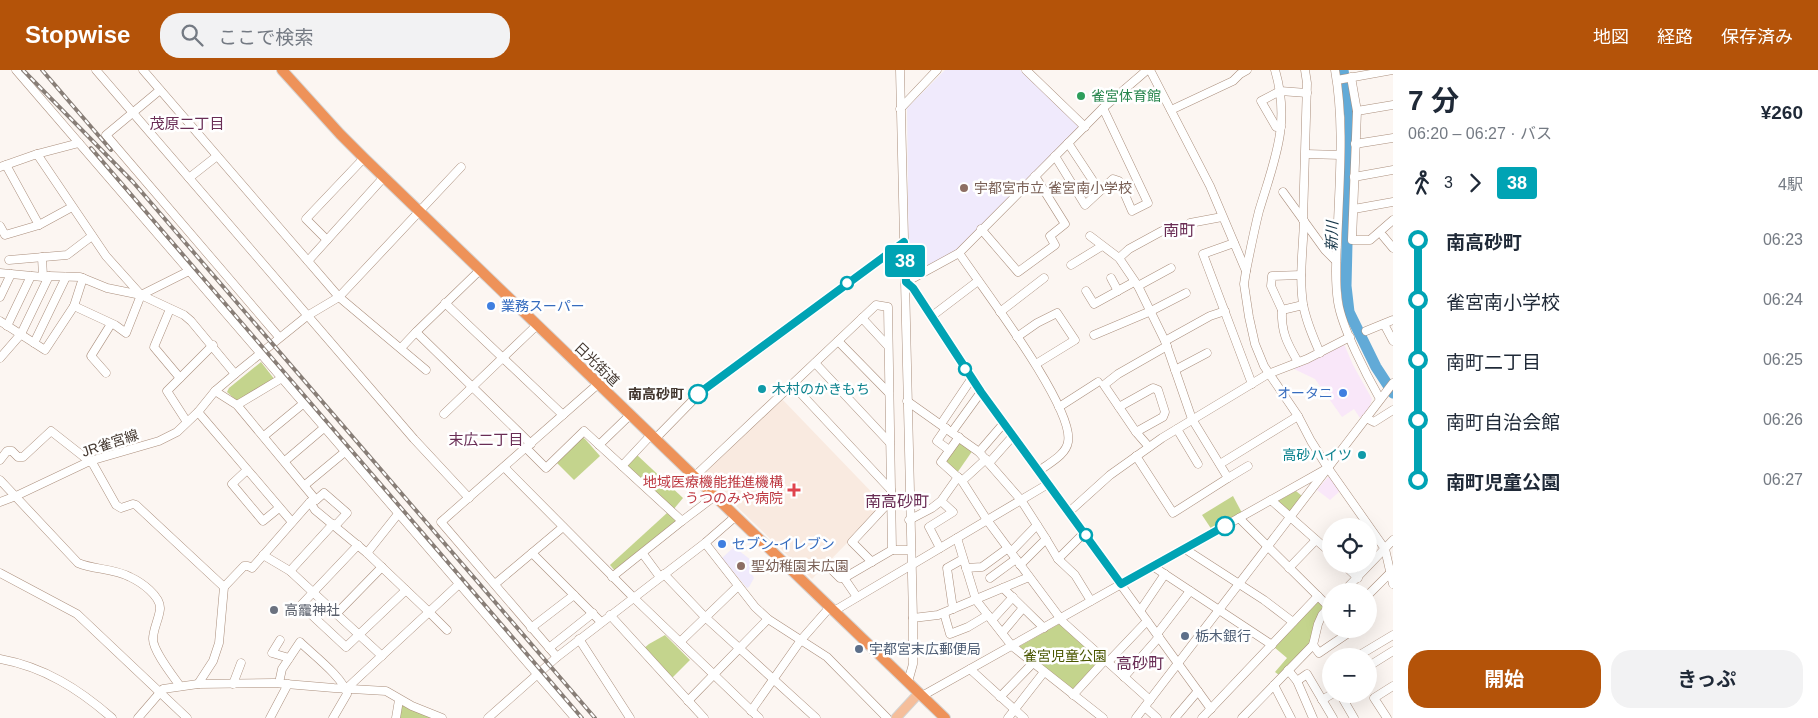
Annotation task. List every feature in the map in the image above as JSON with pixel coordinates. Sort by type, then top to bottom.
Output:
[{"type":"highway","name":"日光街道","points":[[282,70],[364,158],[945,718]]},
{"type":"main road","points":[[896,718],[921,695]]},
{"type":"street","points":[[16,70],[575,718]]},
{"type":"street","points":[[108,70],[99,73],[414,439],[469,498]]},
{"type":"street","points":[[143,70],[339,297],[426,370]]},
{"type":"street","points":[[900,70],[906,282],[909,520],[913,618],[913,664],[908,682]]},
{"type":"street","points":[[900,109],[937,70]]},
{"type":"street","points":[[1026,70],[1085,127]]},
{"type":"street","points":[[906,282],[959,253],[1103,108],[1150,70],[1207,179],[1246,271]]},
{"type":"street","points":[[1171,110],[1233,81],[1240,74],[1248,70]]},
{"type":"street","points":[[1275,70],[1280,91],[1282,127],[1278,152],[1259,213],[1246,271],[1244,284],[1249,317],[1255,344],[1268,374],[1298,416],[1328,468],[1385,549],[1392,577],[1377,588]]},
{"type":"street","points":[[1305,70],[1307,93],[1302,275],[1304,306],[1309,328],[1320,353]]},
{"type":"street","points":[[1336,70],[1347,77],[1393,70]]},
{"type":"street","points":[[1347,77],[1356,111],[1352,240],[1370,240],[1393,220]]},
{"type":"street","points":[[1347,77],[1340,108],[1336,261],[1338,304],[1342,319],[1380,399]]},
{"type":"street","points":[[160,90],[106,135],[280,337]]},
{"type":"street","points":[[1282,127],[1276,127],[1261,100],[1280,91],[1307,93]]},
{"type":"street","points":[[1356,111],[1393,105]]},
{"type":"street","points":[[1055,156],[1085,205],[1099,190],[1113,180],[1119,181],[1132,210],[1148,203],[1103,108]]},
{"type":"street","points":[[1355,144],[1393,138]]},
{"type":"street","points":[[39,225],[3,166],[37,154],[79,143]]},
{"type":"street","points":[[1068,143],[1099,190]]},
{"type":"street","points":[[37,154],[106,256],[141,295]]},
{"type":"street","points":[[1306,154],[1340,156]]},
{"type":"street","points":[[189,178],[217,156]]},
{"type":"street","points":[[327,240],[306,219],[364,158]]},
{"type":"street","name":"JR雀宮線","points":[[0,502],[90,461],[159,441],[176,432],[234,374],[307,316],[339,297],[462,168]]},
{"type":"street","points":[[1354,176],[1393,170]]},
{"type":"street","points":[[981,229],[1018,272],[1055,245],[1050,236],[1065,224],[1035,176]]},
{"type":"street","points":[[308,260],[384,177]]},
{"type":"street","points":[[1283,192],[1325,250],[1336,261]]},
{"type":"street","points":[[1354,208],[1393,202]]},
{"type":"street","points":[[0,226],[5,236],[39,225],[72,207]]},
{"type":"street","points":[[1190,223],[1222,217]]},
{"type":"street","points":[[1119,258],[1129,249],[1162,231]]},
{"type":"street","points":[[9,260],[67,255],[92,236]]},
{"type":"street","points":[[1090,236],[1119,258],[1136,284],[1166,344],[1192,419],[1228,478]]},
{"type":"street","points":[[1383,236],[1393,248]]},
{"type":"street","points":[[622,466],[698,394],[904,242]]},
{"type":"street","points":[[1234,243],[1203,254],[1252,384]]},
{"type":"street","points":[[1071,265],[1102,246]]},
{"type":"street","points":[[959,253],[1036,364],[1059,407],[1069,432],[1065,452],[1040,471]]},
{"type":"street","points":[[0,358],[21,334],[46,277],[42,257]]},
{"type":"street","points":[[1086,291],[1094,304],[1170,268]]},
{"type":"street","points":[[401,348],[480,270]]},
{"type":"street","points":[[74,306],[126,333],[141,295],[190,271]]},
{"type":"street","points":[[0,272],[31,276],[83,278],[107,288],[141,295],[191,321],[213,345],[234,374]]},
{"type":"street","points":[[0,297],[11,274]]},
{"type":"street","points":[[1298,362],[1285,339],[1282,310],[1271,286],[1272,276],[1302,275]]},
{"type":"street","points":[[31,276],[3,323],[45,350],[74,306],[83,278]]},
{"type":"street","points":[[34,343],[66,277]]},
{"type":"street","points":[[1000,312],[1044,278]]},
{"type":"street","points":[[1111,278],[1118,291]]},
{"type":"street","points":[[932,316],[978,281]]},
{"type":"street","points":[[906,282],[913,288],[981,392],[1211,709]]},
{"type":"street","points":[[1094,335],[1151,311],[1186,293]]},
{"type":"street","points":[[445,303],[563,415]]},
{"type":"street","points":[[695,476],[876,305],[888,306],[887,345],[892,550]]},
{"type":"street","points":[[1282,310],[1304,306]]},
{"type":"street","points":[[170,309],[154,347],[180,378]]},
{"type":"street","points":[[1149,447],[1136,432],[1104,384],[1210,316],[1225,311]]},
{"type":"street","points":[[1017,337],[1036,322],[1057,313],[1074,340],[1036,364]]},
{"type":"street","points":[[862,318],[887,345]]},
{"type":"street","points":[[1366,332],[1393,320]]},
{"type":"street","points":[[106,373],[91,356],[111,324]]},
{"type":"street","points":[[1384,324],[1393,342]]},
{"type":"street","points":[[444,414],[537,326]]},
{"type":"street","points":[[416,332],[472,387],[528,446],[546,468],[584,431],[682,521]]},
{"type":"street","points":[[1069,512],[1110,475],[1192,419],[1268,374],[1320,353],[1350,337]]},
{"type":"street","points":[[838,341],[889,393]]},
{"type":"street","points":[[188,422],[167,391],[213,345]]},
{"type":"street","points":[[1175,370],[1207,353]]},
{"type":"street","points":[[815,363],[890,443]]},
{"type":"street","points":[[237,405],[282,378]]},
{"type":"street","points":[[972,378],[949,430],[949,450],[941,462],[960,479],[987,520],[1060,619],[1124,678],[1147,704],[1156,718]]},
{"type":"street","points":[[1059,407],[1098,382]]},
{"type":"street","points":[[1136,718],[1393,383]]},
{"type":"street","points":[[557,657],[441,522],[598,384]]},
{"type":"street","points":[[792,384],[891,490]]},
{"type":"street","points":[[1119,407],[1153,388],[1158,390],[1164,412],[1163,417],[1136,432]]},
{"type":"street","points":[[215,391],[237,405],[264,436],[305,485],[315,510],[367,552],[446,630]]},
{"type":"street","points":[[949,450],[937,441],[949,430],[981,392]]},
{"type":"street","points":[[907,401],[979,452],[1021,500],[1058,559],[1075,575],[1091,601]]},
{"type":"street","points":[[264,436],[304,403]]},
{"type":"street","points":[[1366,418],[1374,422],[1393,410]]},
{"type":"street","points":[[198,412],[292,522]]},
{"type":"street","points":[[599,445],[630,415]]},
{"type":"street","points":[[1220,464],[1298,416]]},
{"type":"street","points":[[979,452],[1004,423]]},
{"type":"street","points":[[285,461],[325,427]]},
{"type":"street","points":[[1177,429],[1198,464]]},
{"type":"street","points":[[0,460],[7,451],[12,451],[18,457],[23,457],[51,431],[90,461],[116,505],[121,508],[133,504],[136,505],[224,587]]},
{"type":"street","points":[[909,520],[932,508],[960,479],[987,461],[1013,436]]},
{"type":"street","points":[[305,485],[346,451]]},
{"type":"street","points":[[1136,456],[1172,513],[1248,466]]},
{"type":"street","points":[[504,467],[612,577],[714,674],[754,715],[773,680],[801,640],[832,609],[857,597],[1048,484]]},
{"type":"street","points":[[921,695],[1154,567],[1328,468]]},
{"type":"street","points":[[247,470],[232,484],[264,521],[279,508]]},
{"type":"street","points":[[0,480],[78,563],[111,569],[131,577],[156,596],[160,607],[153,640],[155,648],[180,686]]},
{"type":"street","points":[[1292,488],[1300,489],[1303,492],[1304,499]]},
{"type":"street","points":[[198,684],[213,662],[219,643],[224,587],[244,566],[252,568],[292,522],[324,493],[347,514],[290,571]]},
{"type":"street","points":[[612,577],[715,496]]},
{"type":"street","points":[[872,562],[852,542],[891,500]]},
{"type":"street","points":[[940,500],[953,512],[929,527],[940,548]]},
{"type":"street","points":[[1271,500],[1322,545]]},
{"type":"street","points":[[367,552],[398,514]]},
{"type":"street","points":[[488,718],[579,639],[705,543],[736,516]]},
{"type":"street","points":[[1239,518],[1322,599]]},
{"type":"street","points":[[966,568],[982,567],[1009,550],[1037,526]]},
{"type":"street","points":[[495,584],[563,527]]},
{"type":"street","points":[[1058,559],[1084,533]]},
{"type":"street","points":[[957,538],[976,600],[1012,646],[1102,718]]},
{"type":"street","points":[[990,578],[1018,562],[1046,539]]},
{"type":"street","points":[[1289,568],[1316,540]]},
{"type":"street","points":[[1353,583],[1393,540]]},
{"type":"street","points":[[705,543],[755,607],[768,619],[827,657],[887,718]]},
{"type":"street","points":[[358,545],[313,591],[302,606],[339,641],[346,647],[406,590]]},
{"type":"street","points":[[1185,549],[1294,622]]},
{"type":"street","points":[[844,578],[892,550],[911,550]]},
{"type":"street","points":[[532,553],[601,622]]},
{"type":"street","points":[[643,554],[662,576],[705,617],[816,718]]},
{"type":"street","points":[[263,555],[290,571],[382,656]]},
{"type":"street","points":[[953,609],[947,568],[963,559]]},
{"type":"street","points":[[828,566],[840,578],[844,578],[857,597]]},
{"type":"street","points":[[337,613],[382,567]]},
{"type":"street","points":[[1154,567],[1272,645]]},
{"type":"street","points":[[0,573],[76,614],[187,718]]},
{"type":"street","points":[[1353,573],[1358,578]]},
{"type":"street","points":[[1140,610],[1165,574]]},
{"type":"street","points":[[913,618],[944,613],[1029,577]]},
{"type":"street","points":[[346,689],[459,584]]},
{"type":"street","points":[[680,642],[738,586]]},
{"type":"street","points":[[1003,588],[1044,628]]},
{"type":"street","points":[[1124,678],[1158,636],[1190,591]]},
{"type":"street","points":[[531,628],[574,595]]},
{"type":"street","points":[[1202,718],[1318,596]]},
{"type":"street","points":[[944,613],[950,634],[990,618],[1012,597]]},
{"type":"street","points":[[1002,633],[1024,608]]},
{"type":"street","points":[[549,648],[593,613]]},
{"type":"street","points":[[610,615],[704,718]]},
{"type":"street","points":[[1242,718],[1313,645],[1322,615]]},
{"type":"street","points":[[688,701],[768,619]]},
{"type":"street","points":[[1073,695],[1147,621]]},
{"type":"street","points":[[1371,648],[1393,635]]},
{"type":"street","points":[[1313,645],[1319,653],[1341,638]]},
{"type":"street","points":[[579,639],[630,718]]},
{"type":"street","points":[[280,640],[272,653],[289,658]]},
{"type":"street","points":[[279,683],[282,669],[300,642],[339,679],[346,689],[347,694],[333,718]]},
{"type":"street","points":[[1377,661],[1393,652]]},
{"type":"street","points":[[0,659],[22,663],[71,686],[93,701],[112,718]]},
{"type":"street","points":[[233,684],[241,663]]},
{"type":"street","points":[[1000,697],[1033,663]]},
{"type":"street","points":[[970,669],[1024,718]]},
{"type":"street","points":[[1288,670],[1297,681],[1313,718]]},
{"type":"street","points":[[1008,718],[1044,672]]},
{"type":"street","points":[[1297,681],[1307,674],[1322,700]]},
{"type":"street","points":[[138,718],[163,689],[198,684],[279,683],[386,691],[399,700],[442,718]]},
{"type":"street","points":[[273,717],[288,684]]},
{"type":"street","points":[[1274,685],[1291,718]]},
{"type":"street","points":[[1387,718],[1374,698],[1393,686]]},
{"type":"street","points":[[1175,718],[1198,691]]},
{"type":"street","points":[[396,718],[399,700]]},
{"type":"street","points":[[1324,703],[1333,718]]},
{"type":"street","points":[[1345,703],[1354,718]]},
{"type":"shaded area","name":"宇都宮市立 雀宮南小学校","points":[[945,70],[1020,70],[1079,127],[958,250],[911,276],[909,273],[907,108]]},
{"type":"shaded area","points":[[1344,344],[1353,365],[1372,399],[1369,408],[1360,418],[1354,409],[1342,417],[1315,379],[1294,369]]},
{"type":"shaded area","name":"地域医療機能推進機構 うつのみや病院","points":[[782,399],[884,505],[812,579],[703,474]]},
{"type":"shaded area","points":[[1330,477],[1340,491],[1330,500],[1317,490]]},
{"type":"shaded area","name":"聖幼稚園末広園","points":[[734,547],[755,563],[749,569],[754,578],[747,588],[722,558]]},
{"type":"green space","points":[[261,362],[275,380],[238,402],[227,392],[229,388]]},
{"type":"green space","points":[[582,437],[600,456],[574,480],[557,463]]},
{"type":"green space","points":[[959,440],[973,450],[957,473],[943,461]]},
{"type":"green space","points":[[637,455],[683,498],[673,510],[625,468]]},
{"type":"green space","points":[[1296,491],[1302,496],[1289,513],[1276,502]]},
{"type":"green space","points":[[1233,496],[1242,513],[1212,530],[1202,515]]},
{"type":"green space","points":[[667,513],[675,519],[675,523],[615,571],[610,565]]},
{"type":"green space","points":[[1319,600],[1322,602],[1322,617],[1311,642],[1279,675],[1275,672],[1287,658],[1274,647]]},
{"type":"green space","name":"雀宮児童公園","points":[[1059,624],[1102,660],[1073,691],[1019,648]]},
{"type":"green space","points":[[665,635],[690,660],[671,679],[643,649]]},
{"type":"green space","points":[[400,704],[435,718],[397,718]]},
{"type":"waterway","name":"新川","points":[[1343,70],[1350,117],[1346,286],[1349,312],[1376,367],[1393,393]]},
{"type":"railway","points":[[23,70],[133,182],[595,718]]},
{"type":"railway","points":[[42,70],[111,150]]},
{"type":"railway","points":[[91,148],[582,718]]},
{"type":"bus line","name":"38","points":[[698,394],[904,242],[906,282],[913,288],[981,392],[1121,584],[1225,526]]},
{"type":"place","name":"雀宮体育館","points":[[1081,96]]},
{"type":"place","name":"宇都宮市立 雀宮南小学校","points":[[964,188]]},
{"type":"place","name":"業務スーパー","points":[[491,306]]},
{"type":"place","name":"木村のかきもち","points":[[762,389]]},
{"type":"place","name":"オータニ","points":[[1343,393]]},
{"type":"place","name":"南高砂町","points":[[698,394]]},
{"type":"place","name":"高砂ハイツ","points":[[1362,455]]},
{"type":"place","name":"地域医療機能推進機構 うつのみや病院","points":[[794,490]]},
{"type":"place","name":"セブン-イレブン","points":[[722,544]]},
{"type":"place","name":"聖幼稚園末広園","points":[[741,566]]},
{"type":"place","name":"高靇神社","points":[[274,610]]},
{"type":"place","name":"栃木銀行","points":[[1185,636]]},
{"type":"place","name":"宇都宮末広郵便局","points":[[859,649]]},
{"type":"district","name":"茂原二丁目","points":[[187,124]]},
{"type":"district","name":"南町","points":[[1179,230]]},
{"type":"district","name":"末広二丁目","points":[[486,440]]},
{"type":"district","name":"南高砂町","points":[[897,501]]},
{"type":"district","name":"高砂町","points":[[1140,663]]}]
